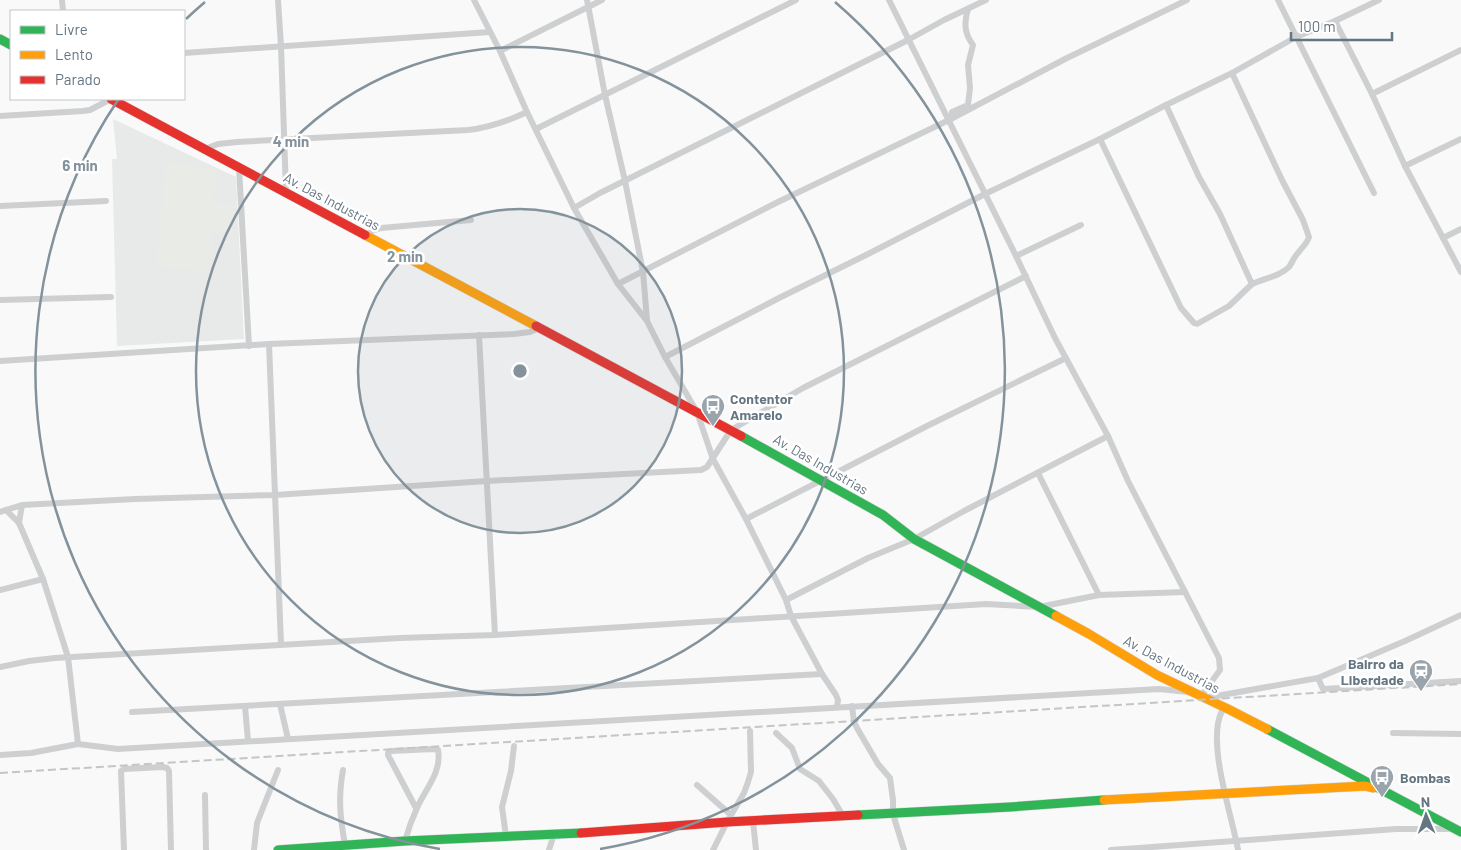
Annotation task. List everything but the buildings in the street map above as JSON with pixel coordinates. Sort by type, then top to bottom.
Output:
[{"type":"main road","name":"Av. Das Industrias","points":[[113,100],[731,430],[882,515],[914,539],[1089,634],[1157,675],[1201,695],[1458,831]]},
{"type":"main road","points":[[278,850],[405,841],[608,832],[729,818],[753,821],[1010,807],[1224,792],[1365,786],[1377,789]]},
{"type":"street","points":[[278,0],[286,192]]},
{"type":"street","points":[[474,0],[574,208],[618,284],[647,321],[665,358],[697,412],[713,459],[746,519],[786,600],[791,616],[822,674],[836,695],[838,700],[837,707]]},
{"type":"street","points":[[500,51],[587,4],[602,0]]},
{"type":"street","points":[[536,129],[748,22],[796,0]]},
{"type":"street","points":[[889,0],[908,40],[951,119],[1066,358],[1108,436],[1128,481],[1218,658],[1220,670],[1201,695]]},
{"type":"street","points":[[574,208],[986,0]]},
{"type":"street","points":[[618,284],[778,202],[951,119],[1065,59],[1186,0]]},
{"type":"street","points":[[1278,0],[1374,193]]},
{"type":"street","points":[[665,358],[779,298],[1232,73],[1296,37],[1379,0]]},
{"type":"street","points":[[587,4],[643,272],[647,321]]},
{"type":"street","points":[[951,119],[952,112],[968,104],[970,88],[968,64],[973,45],[967,37],[964,20],[968,9]]},
{"type":"street","points":[[1335,21],[1372,94],[1405,166],[1461,272]]},
{"type":"street","points":[[185,53],[490,32]]},
{"type":"street","points":[[1372,94],[1461,50]]},
{"type":"street","points":[[1100,139],[1181,308],[1197,324],[1229,306],[1252,284],[1262,279],[1274,277],[1288,267],[1309,237],[1303,220],[1282,180],[1232,73]]},
{"type":"street","points":[[0,116],[90,110],[109,100]]},
{"type":"street","points":[[1166,105],[1252,284]]},
{"type":"street","points":[[205,149],[218,144],[237,142],[478,129],[510,120],[527,112]]},
{"type":"street","points":[[1405,166],[1461,139]]},
{"type":"street","points":[[239,168],[249,346]]},
{"type":"street","points":[[0,206],[106,201]]},
{"type":"street","points":[[367,236],[372,231],[381,228],[471,220]]},
{"type":"street","points":[[1016,256],[1081,225]]},
{"type":"street","points":[[1443,238],[1461,229]]},
{"type":"street","points":[[3,511],[22,505],[135,499],[275,495],[487,481],[701,470],[707,467],[713,459],[731,430],[803,388],[1026,276]]},
{"type":"street","points":[[0,300],[111,297]]},
{"type":"street","points":[[0,361],[269,344],[524,333],[539,328]]},
{"type":"street","points":[[479,335],[495,635]]},
{"type":"street","points":[[269,344],[281,644]]},
{"type":"street","points":[[746,519],[927,426],[1066,358]]},
{"type":"street","points":[[786,600],[868,558],[914,539],[1108,436]]},
{"type":"street","points":[[1038,473],[1099,595]]},
{"type":"street","points":[[19,523],[22,505]]},
{"type":"street","points":[[3,511],[19,523],[43,579],[68,658],[78,744]]},
{"type":"street","points":[[0,590],[43,579]]},
{"type":"street","points":[[0,668],[30,661],[281,644],[495,635],[986,604],[1038,608],[1099,595],[1185,592]]},
{"type":"street","points":[[0,754],[31,753],[78,744],[118,749],[1159,688],[1201,695],[1318,678],[1406,641],[1461,615]]},
{"type":"street","points":[[132,712],[822,674]]},
{"type":"street","points":[[1318,678],[1323,689],[1461,681]]},
{"type":"street","points":[[280,704],[288,739]]},
{"type":"street","points":[[245,706],[248,741]]},
{"type":"street","points":[[852,706],[854,722],[857,728],[878,764],[890,778],[893,814],[904,850]]},
{"type":"street","points":[[1228,709],[1222,711],[1219,717],[1217,730],[1219,759],[1224,792],[1238,850]]},
{"type":"street","points":[[713,850],[744,793],[751,772],[750,731]]},
{"type":"street","points":[[776,733],[792,748],[800,769],[819,781],[843,816]]},
{"type":"street","points":[[1393,733],[1461,734]]},
{"type":"street","points":[[506,836],[502,807],[511,771],[514,746]]},
{"type":"street","points":[[405,841],[416,808],[434,777],[438,762],[438,750],[424,748],[391,751],[388,755],[416,808]]},
{"type":"street","points":[[124,850],[121,771],[124,769],[163,767],[167,768],[168,771],[170,850]]},
{"type":"street","points":[[254,850],[258,823],[278,770]]},
{"type":"street","points":[[343,770],[339,812],[345,845]]},
{"type":"street","points":[[697,785],[729,818]]},
{"type":"street","points":[[205,795],[206,850]]},
{"type":"street","points":[[753,821],[756,850]]},
{"type":"street","points":[[1111,850],[1396,829],[1458,831]]},
{"type":"street","points":[[549,850],[554,834]]},
{"type":"shaded area","points":[[113,119],[236,177],[244,339],[117,346],[112,159],[117,159]]},
{"type":"shaded area","points":[[166,163],[217,168],[208,272],[156,267]]},
{"type":"shaded area","points":[[215,203],[235,205],[232,234],[212,232]]},
{"type":"railway","points":[[0,773],[1461,684]]},
{"type":"traffic: fast","points":[[0,39],[10,44]]},
{"type":"traffic: fast","points":[[741,436],[883,515],[914,539],[1056,616]]},
{"type":"traffic: fast","points":[[1267,729],[1461,832]]},
{"type":"traffic: fast","points":[[858,815],[1104,800]]},
{"type":"traffic: fast","points":[[278,850],[405,841],[581,833]]},
{"type":"traffic: slow","points":[[365,235],[536,326]]},
{"type":"traffic: slow","points":[[1056,616],[1157,675],[1267,729]]},
{"type":"traffic: slow","points":[[1104,800],[1365,786],[1373,788]]},
{"type":"traffic: jam","points":[[113,100],[365,235]]},
{"type":"traffic: jam","points":[[536,326],[741,436]]},
{"type":"traffic: jam","points":[[581,833],[727,822],[858,815]]},
{"type":"place","name":"Contentor Amarelo","points":[[713,427]]},
{"type":"place","name":"Bairro da Liberdade","points":[[1421,692]]},
{"type":"place","name":"Bombas","points":[[1382,798]]}]
